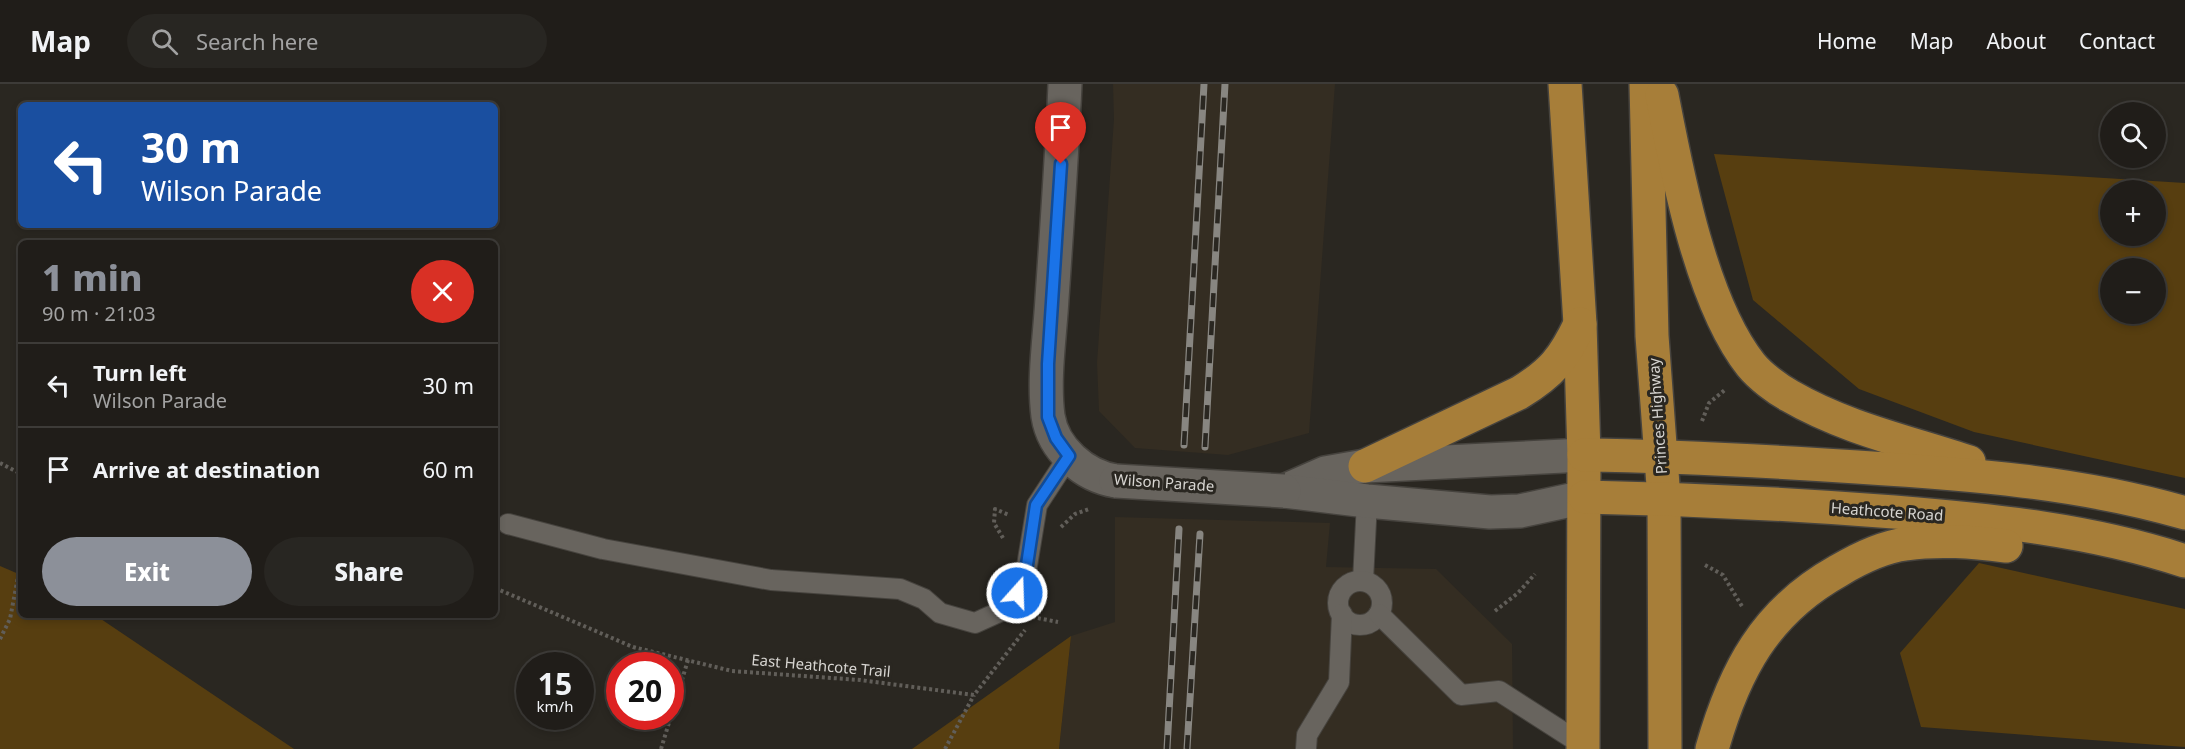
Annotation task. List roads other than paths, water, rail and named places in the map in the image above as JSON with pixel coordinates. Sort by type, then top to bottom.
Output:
[{"type":"highway","points":[[1565,84],[1580,324],[1584,455],[1583,747]]},
{"type":"highway","name":"Princes Highway","points":[[1646,84],[1652,336],[1664,499],[1665,749]]},
{"type":"highway","points":[[1660,84],[1676,163],[1711,289],[1729,329],[1752,366],[1788,395],[1832,418],[2028,481]]},
{"type":"highway","points":[[1365,466],[1520,393],[1542,380],[1557,366],[1569,348],[1580,324]]},
{"type":"highway","points":[[1584,455],[1660,456],[1916,471],[2028,481],[2135,499],[2185,513]]},
{"type":"highway","name":"Heathcote Road","points":[[1585,497],[1836,508],[2044,527],[2137,545],[2185,561]]},
{"type":"highway","points":[[1712,749],[1731,690],[1753,648],[1765,631],[1792,602],[1859,558],[1903,544],[1951,541],[2064,553],[2148,568],[2185,578]]},
{"type":"street","name":"Wilson Parade","points":[[1065,84],[1048,417],[1056,438],[1069,456],[1082,467],[1099,477],[1116,481],[1284,491],[1491,512],[1520,511],[1585,497]]},
{"type":"street","name":"Wilson Parade","points":[[1284,491],[1325,473],[1365,466],[1584,455]]},
{"type":"lane","points":[[508,524],[603,549],[771,580],[900,589],[924,599],[940,613],[975,623],[1008,608],[1025,578],[1036,505],[1069,456]]},
{"type":"lane","points":[[1363,581],[1366,501]]},
{"type":"lane","points":[[1306,749],[1308,735],[1339,682],[1342,614],[1338,601],[1344,588],[1355,581],[1363,581],[1376,587],[1380,593],[1382,601],[1379,614],[1373,620],[1359,624],[1352,623],[1342,614]]},
{"type":"lane","points":[[1379,614],[1461,695],[1499,690],[1583,747]]},
{"type":"railway","points":[[1184,445],[1204,84]]},
{"type":"railway","points":[[1205,447],[1225,84]]},
{"type":"railway","points":[[1167,749],[1179,529]]},
{"type":"railway","points":[[1187,749],[1200,534]]}]
